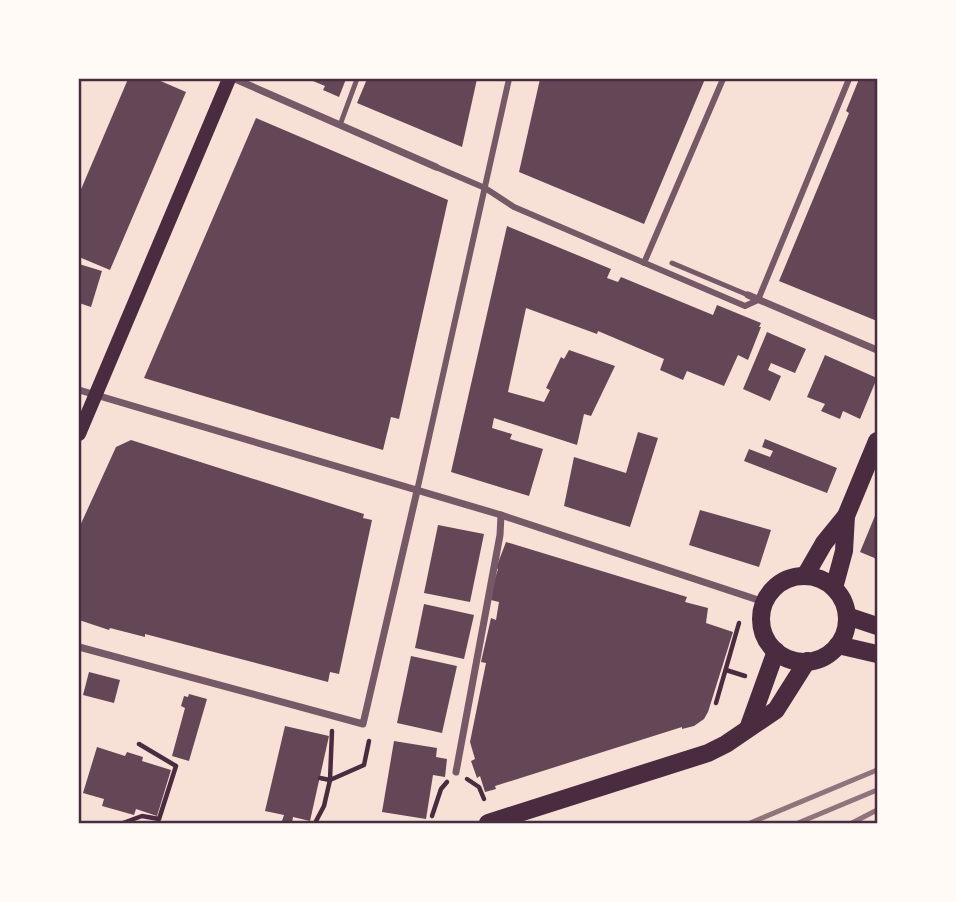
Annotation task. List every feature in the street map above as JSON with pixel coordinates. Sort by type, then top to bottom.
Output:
[{"type":"main road","points":[[79,434],[229,79]]},
{"type":"main road","points":[[805,576],[824,543],[846,516],[877,441]]},
{"type":"main road","points":[[834,588],[844,551],[846,516]]},
{"type":"main road","points":[[805,576],[820,579],[834,588],[843,600],[847,616],[846,627],[838,645],[828,655],[800,662],[776,651],[764,635],[761,618],[764,602],[771,590],[781,582],[805,576]]},
{"type":"main road","points":[[847,616],[877,626]]},
{"type":"main road","points":[[838,645],[877,654]]},
{"type":"main road","points":[[749,726],[776,651]]},
{"type":"main road","points":[[488,823],[694,759],[726,744],[776,710],[807,661]]},
{"type":"street","points":[[235,79],[485,188],[514,207],[745,306],[758,300],[849,79]]},
{"type":"street","points":[[79,647],[363,724],[509,79]]},
{"type":"street","points":[[644,263],[723,79]]},
{"type":"street","points":[[748,295],[877,350]]},
{"type":"street","points":[[79,390],[501,515],[764,602]]},
{"type":"street","points":[[456,772],[500,535],[501,515]]},
{"type":"lane","points":[[340,125],[357,79]]},
{"type":"lane","points":[[672,263],[748,295]]},
{"type":"path","points":[[716,703],[739,623]]},
{"type":"path","points":[[726,670],[743,675]]},
{"type":"path","points":[[314,823],[324,806],[330,780],[332,732]]},
{"type":"path","points":[[320,778],[330,780],[364,765],[369,741]]},
{"type":"path","points":[[123,823],[142,816],[159,819],[176,766],[139,744]]},
{"type":"path","points":[[432,816],[441,789],[456,772],[479,787],[484,799]]},
{"type":"building","points":[[128,79],[156,79],[186,92],[110,270],[79,257],[79,194]]},
{"type":"building","points":[[308,79],[346,79],[339,97],[323,90],[325,86]]},
{"type":"building","points":[[367,79],[477,79],[462,147],[357,103]]},
{"type":"building","points":[[540,79],[705,79],[644,224],[519,172]]},
{"type":"building","points":[[859,79],[877,79],[877,321],[779,281],[849,113],[846,111]]},
{"type":"building","points":[[256,118],[448,200],[399,419],[391,417],[383,450],[144,378]]},
{"type":"building","points":[[507,226],[611,269],[607,278],[618,282],[621,277],[713,315],[717,305],[761,323],[748,360],[738,355],[724,386],[687,371],[683,380],[660,370],[664,359],[598,331],[597,334],[526,308],[508,392],[544,402],[550,390],[546,388],[561,357],[564,359],[569,350],[615,366],[591,416],[584,414],[577,445],[494,418],[492,428],[512,434],[510,439],[543,449],[529,496],[451,472]]},
{"type":"building","points":[[79,264],[102,271],[91,307],[79,303]]},
{"type":"building","points":[[767,332],[806,349],[795,373],[771,363],[768,370],[781,376],[770,401],[743,389]]},
{"type":"building","points":[[825,355],[877,378],[860,419],[843,411],[840,419],[821,411],[825,404],[807,397]]},
{"type":"building","points":[[638,432],[658,438],[630,527],[564,506],[574,457],[626,473]]},
{"type":"building","points":[[765,439],[837,468],[827,493],[744,461],[749,449],[770,457],[773,451],[762,447]]},
{"type":"building","points":[[131,440],[364,514],[363,518],[372,520],[339,674],[330,672],[328,682],[145,634],[145,637],[110,628],[109,630],[79,620],[79,528],[116,447]]},
{"type":"building","points":[[700,510],[771,530],[759,567],[689,545]]},
{"type":"building","points":[[877,511],[877,559],[860,552]]},
{"type":"building","points":[[438,525],[484,534],[470,602],[424,593]]},
{"type":"building","points":[[506,542],[687,597],[685,602],[708,608],[706,623],[733,632],[704,719],[694,726],[682,727],[495,786],[496,789],[485,792],[471,761],[475,759],[470,742],[486,663],[481,662],[491,618],[496,620],[499,602],[491,600],[492,588]]},
{"type":"building","points":[[424,604],[474,615],[464,659],[415,648]]},
{"type":"building","points":[[411,656],[457,666],[442,733],[397,723]]},
{"type":"building","points":[[89,672],[120,680],[114,703],[83,695]]},
{"type":"building","points":[[189,694],[207,699],[189,761],[172,756],[185,708],[181,706],[184,696],[188,697]]},
{"type":"building","points":[[285,726],[329,736],[310,821],[293,817],[290,823],[282,821],[284,815],[265,811]]},
{"type":"building","points":[[394,741],[437,748],[436,757],[447,759],[445,777],[433,775],[426,819],[382,812]]},
{"type":"building","points":[[97,747],[125,756],[127,752],[143,757],[142,761],[171,770],[157,816],[136,809],[134,815],[102,806],[104,799],[83,793]]},
{"type":"railway","points":[[750,823],[877,770]]},
{"type":"railway","points":[[798,823],[877,790]]},
{"type":"railway","points":[[852,823],[877,810]]}]
